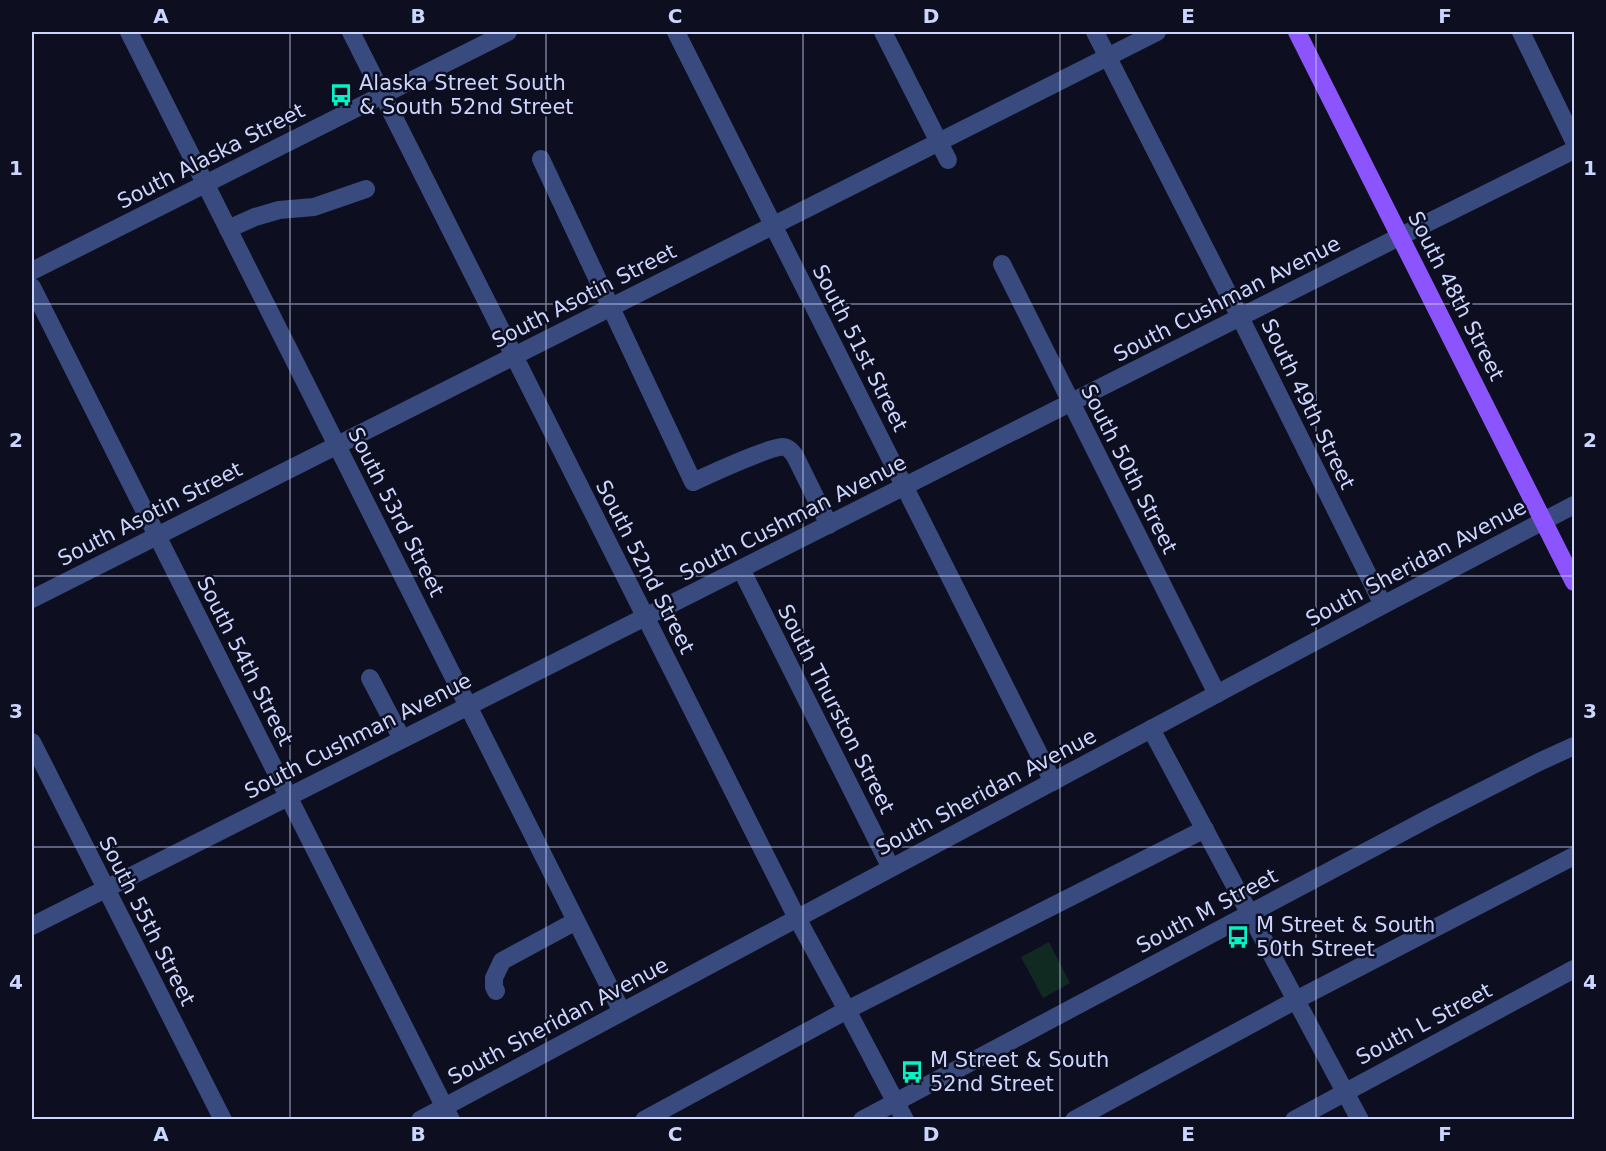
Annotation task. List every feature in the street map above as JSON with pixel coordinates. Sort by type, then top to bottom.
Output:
[{"type":"main road","name":"South 48th Street","points":[[1297,32],[1575,582]]},
{"type":"street","name":"South 53rd Street","points":[[129,32],[622,1012]]},
{"type":"street","name":"South 52nd Street","points":[[351,32],[797,918],[905,1119]]},
{"type":"street","name":"South Alaska Street","points":[[32,272],[383,95],[489,36],[508,32]]},
{"type":"street","name":"South 51st Street","points":[[676,32],[1053,782]]},
{"type":"street","points":[[883,32],[948,160]]},
{"type":"street","name":"South 49th Street","points":[[1095,32],[1383,605]]},
{"type":"street","name":"South Asotin Street","points":[[32,599],[1157,32]]},
{"type":"street","points":[[1521,32],[1575,141]]},
{"type":"street","name":"South Cushman Avenue","points":[[32,926],[1575,150]]},
{"type":"street","points":[[541,159],[693,482],[768,450],[783,446],[790,449],[795,456],[829,525]]},
{"type":"street","points":[[228,229],[255,217],[279,210],[314,207],[366,189]]},
{"type":"street","name":"South 50th Street","points":[[1002,264],[1217,694]]},
{"type":"street","name":"South 54th Street","points":[[32,287],[448,1113]]},
{"type":"street","name":"South Sheridan Avenue","points":[[420,1119],[448,1113],[622,1012],[1383,605],[1575,505]]},
{"type":"street","name":"South Thurston Street","points":[[741,569],[891,868]]},
{"type":"street","points":[[370,678],[402,739]]},
{"type":"street","points":[[1151,729],[1360,1119]]},
{"type":"street","name":"South 55th Street","points":[[32,742],[223,1119]]},
{"type":"street","name":"South M Street","points":[[862,1119],[1462,801],[1575,746]]},
{"type":"street","points":[[644,1119],[847,1010],[1204,830]]},
{"type":"street","points":[[1074,1119],[1296,1000],[1575,856]]},
{"type":"street","points":[[496,991],[494,978],[502,961],[576,921]]},
{"type":"street","name":"South L Street","points":[[1294,1119],[1575,969]]},
{"type":"green space","points":[[1049,942],[1070,983],[1043,998],[1021,957]]},
{"type":"place","name":"Alaska Street South & South 52nd Street","points":[[341,95]]},
{"type":"place","name":"M Street & South 50th Street","points":[[1238,937]]},
{"type":"place","name":"M Street & South 52nd Street","points":[[912,1072]]}]
